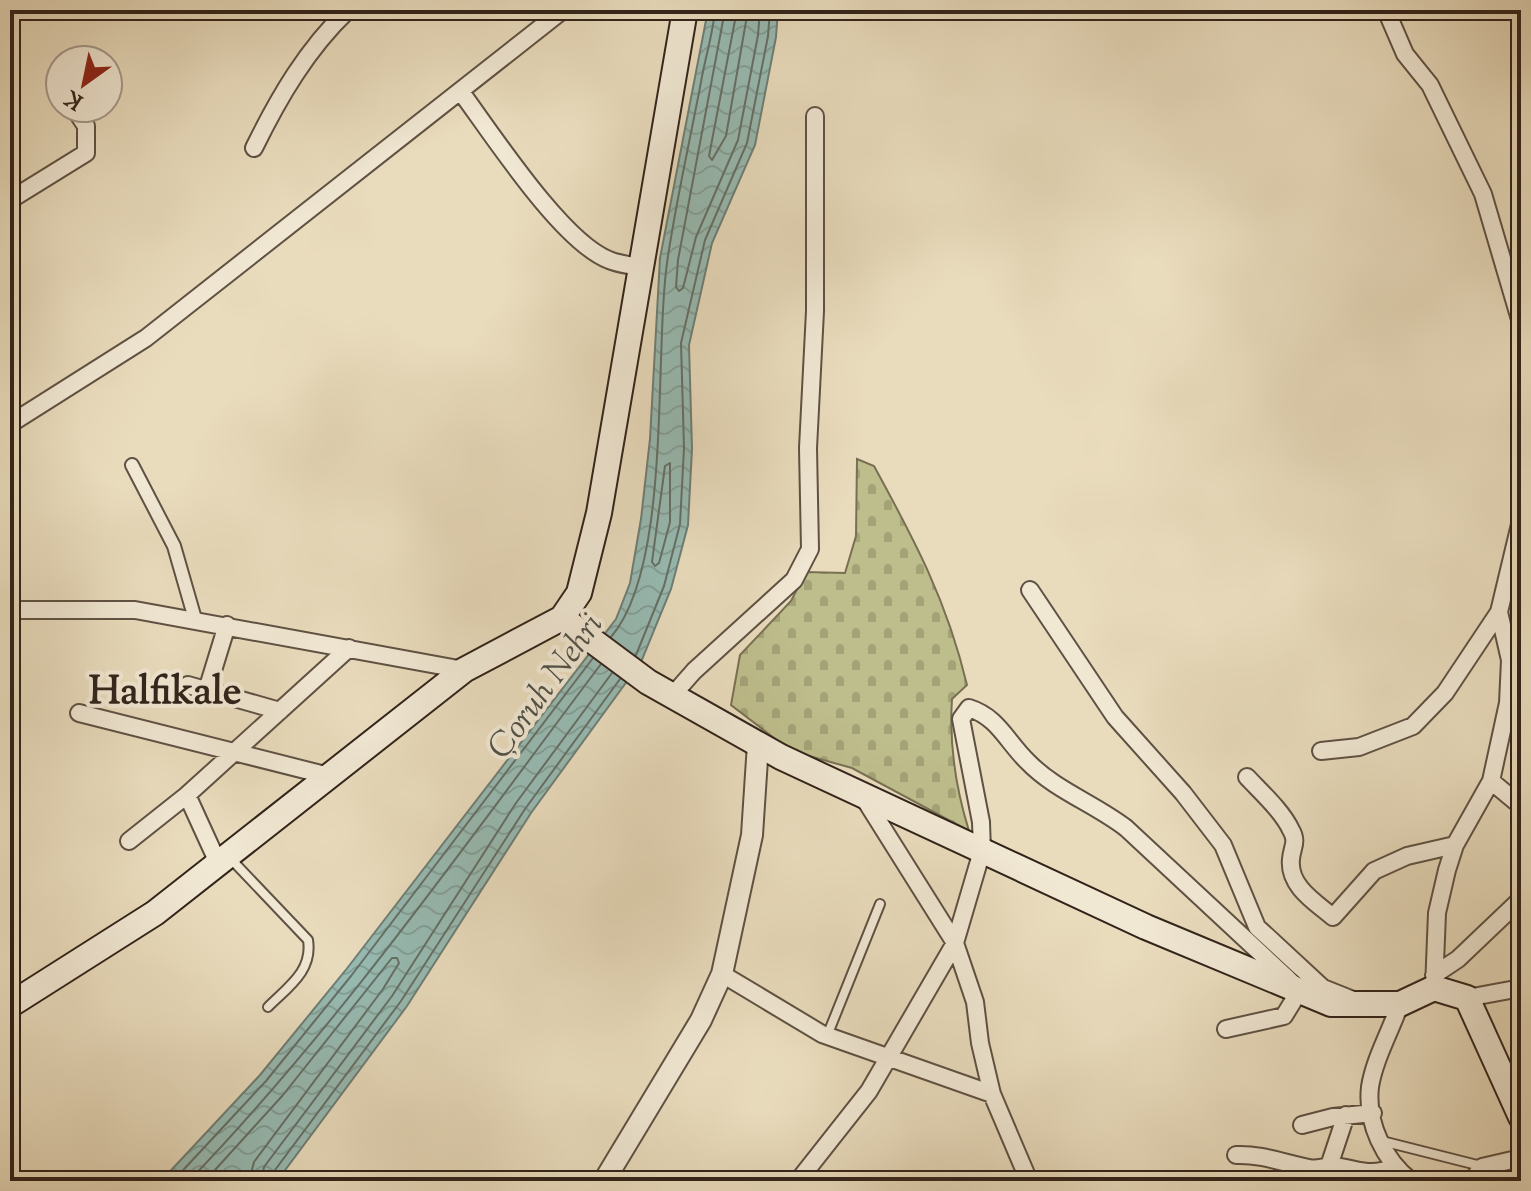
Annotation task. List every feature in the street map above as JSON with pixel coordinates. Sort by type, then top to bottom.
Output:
[{"type":"main road","points":[[10,1005],[155,913],[464,670],[562,618],[579,593],[599,513],[685,10]]},
{"type":"main road","points":[[562,618],[648,682],[758,744],[1146,927],[1331,1004],[1400,1004],[1434,982],[1467,998],[1521,1117]]},
{"type":"street","points":[[254,148],[277,102],[302,64],[348,10]]},
{"type":"street","points":[[10,424],[146,338],[563,10]]},
{"type":"street","points":[[1386,10],[1405,54],[1430,85],[1483,194],[1521,323]]},
{"type":"street","points":[[461,92],[521,173],[572,232],[607,260],[639,267]]},
{"type":"street","points":[[672,696],[694,671],[794,580],[810,549],[808,448],[815,311],[815,116]]},
{"type":"street","points":[[10,200],[86,153],[85,124]]},
{"type":"street","points":[[132,465],[174,546],[195,619]]},
{"type":"street","points":[[1321,751],[1359,747],[1413,726],[1445,693],[1499,612],[1521,520]]},
{"type":"street","points":[[1030,590],[1115,717],[1183,793],[1223,845],[1257,927],[1323,988],[1356,1001],[1400,1004],[1370,1087],[1380,1140],[1393,1167],[1411,1181]]},
{"type":"street","points":[[10,610],[135,610],[464,670]]},
{"type":"street","points":[[1434,982],[1437,913],[1455,845],[1491,781],[1508,703],[1510,660],[1499,612]]},
{"type":"street","points":[[207,690],[227,625]]},
{"type":"street","points":[[129,841],[187,795],[349,648]]},
{"type":"street","points":[[188,685],[280,711]]},
{"type":"street","points":[[1508,703],[1521,688]]},
{"type":"street","points":[[798,1181],[869,1091],[955,943],[982,851],[981,822],[961,719],[969,708],[999,724],[1026,761],[1047,781],[1098,806],[1138,838],[1300,990],[1284,1016],[1226,1029]]},
{"type":"street","points":[[79,713],[329,776]]},
{"type":"street","points":[[604,1181],[701,1020],[722,974],[752,835],[758,744]]},
{"type":"street","points":[[1247,777],[1291,828],[1296,843],[1291,860],[1293,875],[1302,892],[1333,917],[1374,871],[1407,856],[1455,845]]},
{"type":"street","points":[[1491,781],[1521,806]]},
{"type":"street","points":[[187,795],[224,861]]},
{"type":"street","points":[[862,795],[955,943],[975,1002],[980,1043],[992,1094],[1029,1181]]},
{"type":"street","points":[[1434,982],[1521,899]]},
{"type":"street","points":[[722,974],[827,1036],[992,1094]]},
{"type":"street","points":[[1467,998],[1521,988]]},
{"type":"street","points":[[1302,1125],[1346,1115],[1373,1113]]},
{"type":"street","points":[[1329,1166],[1346,1115]]},
{"type":"street","points":[[1236,1155],[1259,1154],[1312,1169],[1329,1166],[1360,1174],[1382,1172],[1393,1167]]},
{"type":"street","points":[[1472,1181],[1482,1167],[1521,1158]]},
{"type":"lane","points":[[224,861],[308,940],[310,956],[304,970],[268,1007]]},
{"type":"lane","points":[[827,1036],[880,904]]},
{"type":"lane","points":[[1380,1140],[1482,1167]]},
{"type":"green space","points":[[857,459],[874,466],[903,520],[940,599],[959,655],[967,685],[952,699],[952,733],[957,783],[969,831],[852,768],[791,751],[731,705],[740,655],[791,601],[806,572],[845,573],[856,536]]},
{"type":"water","points":[[708,10],[778,10],[776,37],[755,145],[712,243],[689,345],[692,449],[688,525],[671,589],[641,662],[531,813],[407,1006],[277,1181],[161,1181],[260,1075],[345,971],[616,619],[630,583],[641,519],[650,439],[660,258]]},
{"type":"district","name":"Halfikale","points":[[165,689]]},
{"type":"water label","name":"Çoruh Nehri","points":[[544,685]]}]
